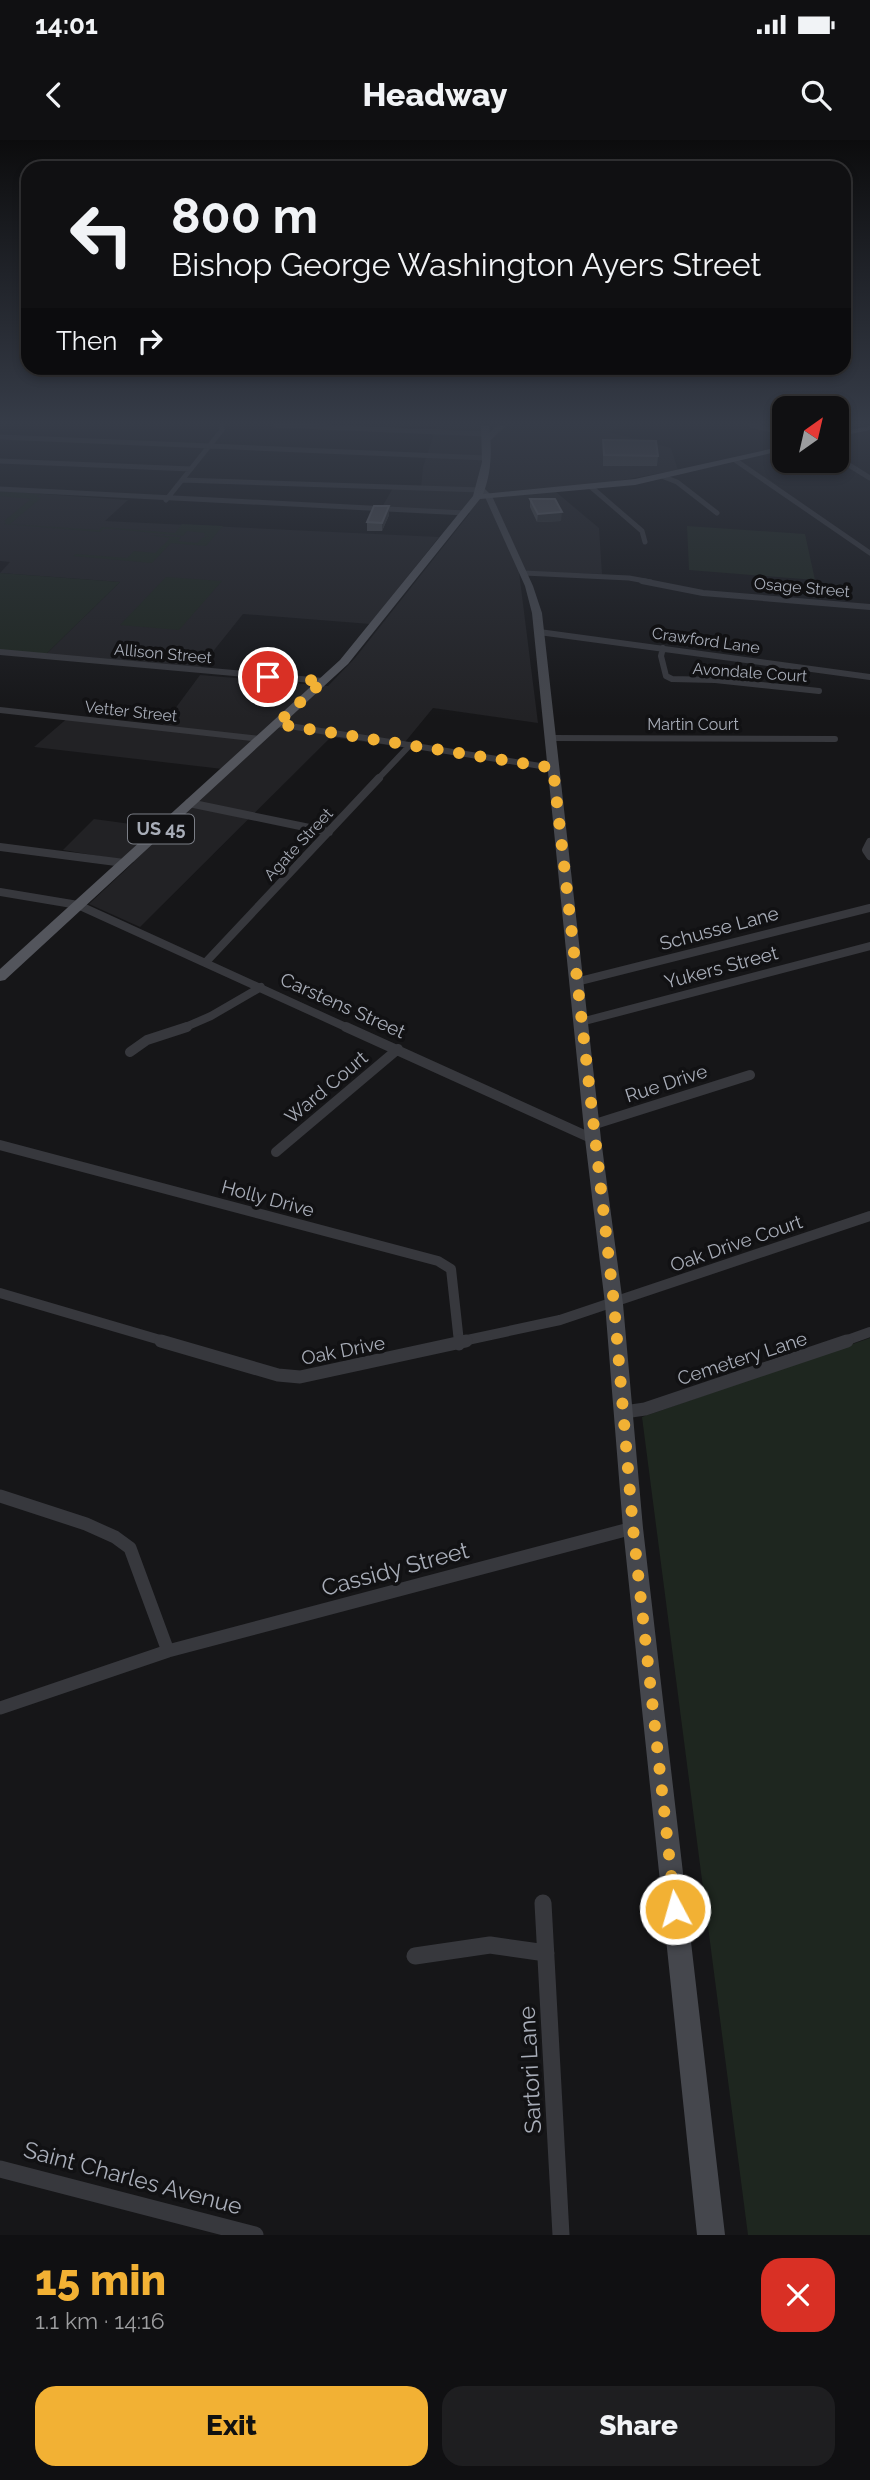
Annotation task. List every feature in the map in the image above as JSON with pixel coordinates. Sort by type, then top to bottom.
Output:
[{"type":"main road","name":"US 45","points":[[0,977],[344,662],[457,523]]},
{"type":"main road","points":[[498,523],[524,573],[537,613],[576,982],[614,1304],[633,1528],[711,2235]]},
{"type":"street","points":[[632,523],[642,531],[645,542]]},
{"type":"street","points":[[826,523],[870,553]]},
{"type":"street","name":"Osage Street","points":[[524,573],[629,578],[703,593],[870,607]]},
{"type":"street","name":"Crawford Lane","points":[[539,632],[870,677]]},
{"type":"street","name":"Avondale Court","points":[[663,649],[661,656],[666,676],[672,679],[715,680],[819,691]]},
{"type":"street","name":"Allison Street","points":[[0,652],[323,681]]},
{"type":"street","name":"Vetter Street","points":[[0,710],[260,739]]},
{"type":"street","points":[[277,724],[553,768]]},
{"type":"street","name":"Martin Court","points":[[551,738],[835,739]]},
{"type":"street","name":"Agate Street","points":[[206,962],[410,745]]},
{"type":"street","points":[[189,803],[329,832]]},
{"type":"street","points":[[870,842],[866,850],[870,856]]},
{"type":"street","points":[[0,847],[124,863]]},
{"type":"street","name":"Carstens Street","points":[[0,892],[78,905],[398,1049],[593,1132]]},
{"type":"street","name":"Schusse Lane","points":[[576,982],[870,908]]},
{"type":"street","name":"Yukers Street","points":[[581,1022],[870,946]]},
{"type":"street","points":[[130,1052],[143,1041],[202,1021],[261,986]]},
{"type":"street","name":"Ward Court","points":[[276,1152],[398,1049]]},
{"type":"street","name":"Rue Drive","points":[[593,1132],[750,1075]]},
{"type":"street","name":"Holly Drive","points":[[0,1145],[438,1261],[452,1269],[459,1344]]},
{"type":"street","name":"Oak Drive Court","points":[[614,1304],[870,1216]]},
{"type":"street","name":"Oak Drive","points":[[0,1293],[278,1375],[312,1375],[459,1344],[560,1321],[614,1304]]},
{"type":"street","name":"Cemetery Lane","points":[[624,1412],[645,1409],[786,1363],[870,1332]]},
{"type":"street","points":[[0,1496],[86,1524],[115,1537],[130,1548],[168,1651]]},
{"type":"street","name":"Cassidy Street","points":[[0,1708],[168,1651],[633,1528]]},
{"type":"street","name":"Sartori Lane","points":[[543,1903],[561,2235]]},
{"type":"street","points":[[415,1956],[490,1945],[546,1953]]},
{"type":"street","name":"Saint Charles Avenue","points":[[0,2169],[255,2235]]},
{"type":"shaded area","points":[[0,523],[142,523],[439,537],[370,624],[243,614],[199,669],[45,655],[120,582],[0,573],[10,562],[0,561]]},
{"type":"shaded area","points":[[462,523],[593,523],[599,528],[602,574],[519,572],[538,723],[433,708],[401,747],[331,737],[140,927],[89,904],[134,862],[63,850],[94,819],[168,829],[231,770],[34,747],[70,716],[163,725],[200,675],[328,686],[355,658]]},
{"type":"shaded area","points":[[4,524],[99,530],[102,527],[175,533],[182,524],[223,526],[206,546],[171,543],[152,563],[73,556],[76,554],[127,558],[134,551],[155,553],[170,538],[150,535],[181,537],[178,541],[197,543],[209,536],[187,531],[183,536],[114,529],[103,529],[100,532]]},
{"type":"shaded area","points":[[687,526],[805,534],[815,580],[689,570]]},
{"type":"shaded area","points":[[0,573],[120,582],[45,655],[0,651]]},
{"type":"shaded area","points":[[166,577],[222,581],[179,630],[120,625]]},
{"type":"shaded area","points":[[870,1338],[870,2235],[748,2235],[642,1417]]},
{"type":"route","points":[[268,677],[323,681],[277,724],[553,768],[593,1139],[614,1304],[633,1528],[675,1909]]}]
